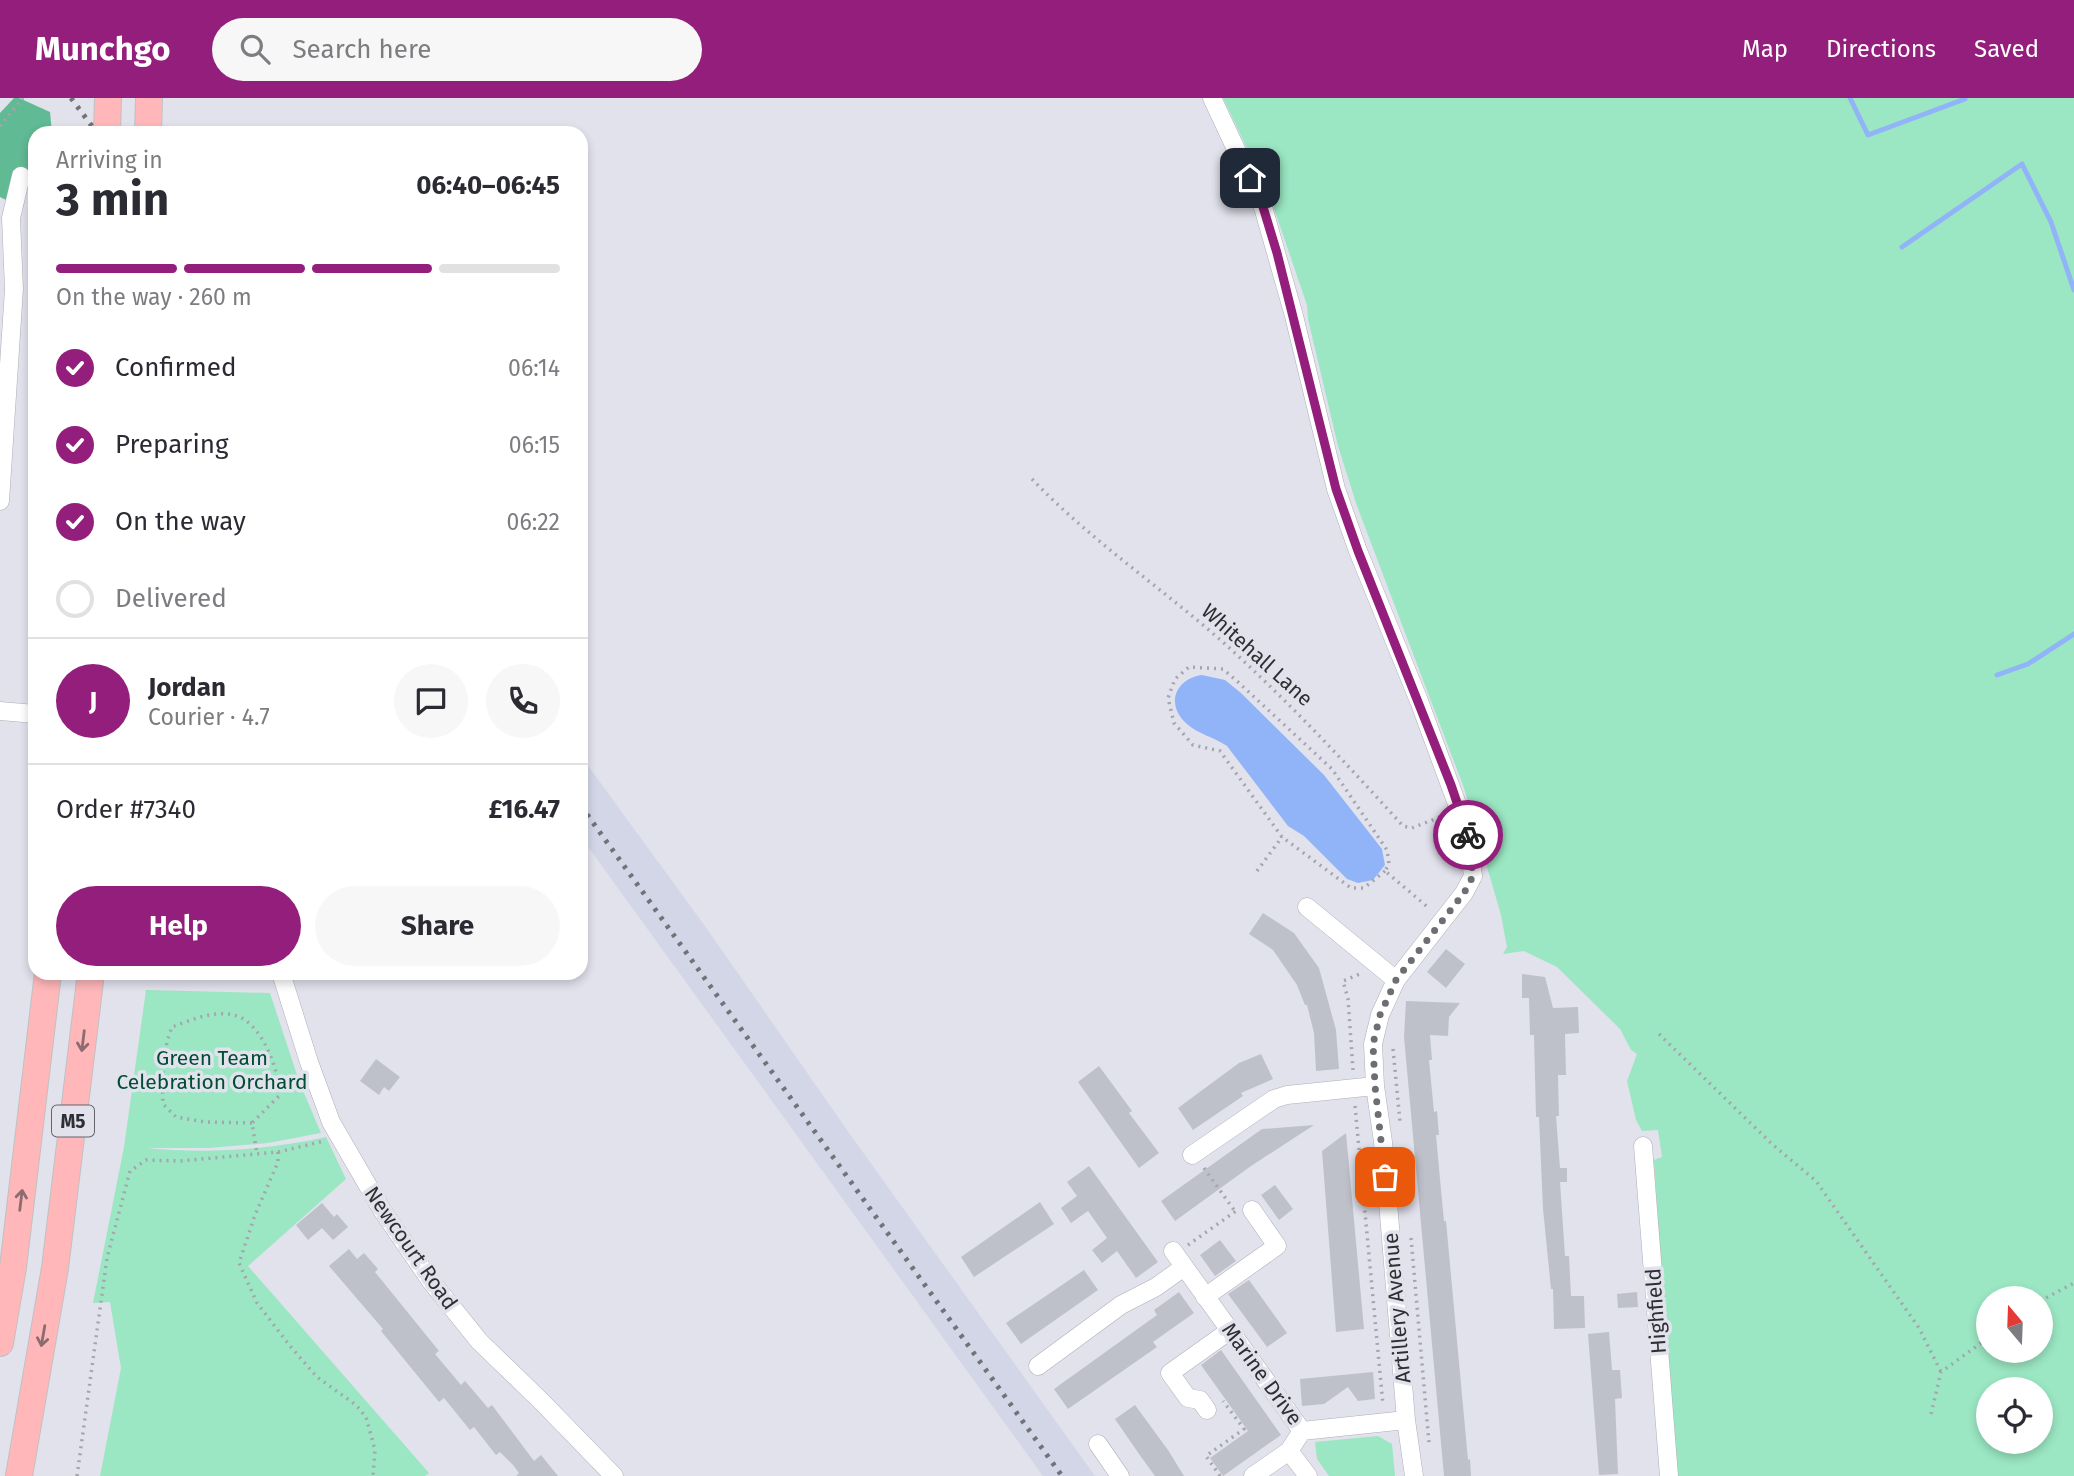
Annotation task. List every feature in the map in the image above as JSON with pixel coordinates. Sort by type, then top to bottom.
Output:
[{"type":"highway","points":[[107,98],[107,126]]},
{"type":"highway","points":[[148,126],[149,98]]},
{"type":"highway","name":"M5","points":[[0,1343],[13,1268],[47,980]]},
{"type":"highway","name":"M5","points":[[19,1476],[55,1268],[90,980]]},
{"type":"street","points":[[1212,98],[1263,207],[1294,316],[1336,489],[1460,809]]},
{"type":"street","points":[[0,501],[6,345],[14,289],[6,215],[21,176]]},
{"type":"street","points":[[2,711],[28,713]]},
{"type":"street","name":"Artillery Avenue","points":[[1414,1476],[1406,1420],[1373,1044],[1380,1015],[1396,980],[1464,893],[1473,876],[1467,831],[1460,809]]},
{"type":"street","points":[[1307,907],[1396,980]]},
{"type":"street","name":"Newcourt Road","points":[[283,980],[329,1127],[382,1210],[430,1280],[479,1341],[614,1476]]},
{"type":"street","points":[[1193,1154],[1274,1099],[1287,1095],[1375,1086]]},
{"type":"street","name":"Highfield","points":[[1643,1146],[1670,1476]]},
{"type":"street","points":[[1205,1297],[1277,1246],[1244,1211]]},
{"type":"street","points":[[1038,1366],[1121,1305],[1156,1287],[1177,1258]]},
{"type":"street","name":"Marine Drive","points":[[1177,1258],[1302,1431],[1406,1420]]},
{"type":"street","points":[[1204,1405],[1188,1398],[1170,1373],[1229,1331]]},
{"type":"street","points":[[1253,1476],[1289,1451],[1302,1431]]},
{"type":"street","points":[[1098,1444],[1121,1476]]},
{"type":"street","points":[[1289,1451],[1308,1476]]},
{"type":"path","points":[[0,126],[23,98]]},
{"type":"path","name":"Whitehall Lane","points":[[1032,479],[1060,508],[1224,643],[1302,716],[1403,826],[1412,828],[1460,809]]},
{"type":"path","points":[[1189,667],[1223,669],[1332,769],[1387,850],[1389,864],[1385,872],[1364,888],[1351,888],[1282,836],[1220,751],[1193,745],[1174,723],[1168,698],[1175,680],[1189,667]]},
{"type":"path","points":[[1257,871],[1282,836]]},
{"type":"path","points":[[1385,872],[1443,919]]},
{"type":"path","points":[[1373,961],[1358,975],[1343,981],[1348,999],[1384,1422]]},
{"type":"path","points":[[225,1014],[238,1016],[256,1031],[272,1055],[280,1084],[280,1095],[252,1123],[205,1122],[176,1117],[163,1104],[161,1075],[172,1027],[199,1017],[225,1014]]},
{"type":"path","points":[[1658,1034],[1773,1145],[1816,1181],[1919,1328],[1941,1372],[1931,1414]]},
{"type":"path","points":[[1393,1048],[1401,1132]]},
{"type":"path","points":[[252,1123],[257,1154]]},
{"type":"path","points":[[77,1476],[107,1258],[125,1181],[130,1171],[146,1160],[180,1161],[278,1152],[321,1143],[329,1127]]},
{"type":"path","points":[[278,1152],[278,1162],[255,1215],[239,1263],[257,1303],[290,1346],[317,1377],[356,1405],[366,1417],[375,1450],[373,1476]]},
{"type":"path","points":[[1177,1258],[1244,1211],[1193,1154]]},
{"type":"path","points":[[1409,1226],[1429,1450]]},
{"type":"path","points":[[2053,1294],[2074,1283]]},
{"type":"path","points":[[1941,1372],[1976,1347]]},
{"type":"path","points":[[1204,1405],[1215,1389],[1244,1429],[1206,1456],[1220,1476]]},
{"type":"shaded area","points":[[588,766],[1095,1476],[1043,1476],[588,847]]},
{"type":"green space","points":[[14,98],[19,98],[50,112],[51,126],[28,126],[28,176],[6,200],[0,197],[0,113]]},
{"type":"green space","points":[[1223,98],[2074,98],[2074,1476],[1675,1476],[1654,1160],[1662,1157],[1658,1130],[1642,1131],[1636,1120],[1627,1081],[1637,1054],[1631,1050],[1620,1029],[1557,967],[1524,951],[1503,954],[1507,947],[1501,915],[1464,788],[1357,506],[1338,446],[1307,305],[1269,194]]},
{"type":"green space","name":"Green Team Celebration Orchard","points":[[146,990],[270,993],[299,1081],[321,1133],[268,1143],[209,1148],[147,1148],[236,1150],[326,1137],[346,1179],[248,1266],[429,1473],[425,1476],[100,1476],[121,1368],[110,1302],[93,1303],[124,1147]]},
{"type":"green space","points":[[1378,1436],[1392,1444],[1395,1476],[1329,1476],[1317,1459],[1315,1442]]},
{"type":"water","points":[[1202,675],[1225,680],[1241,693],[1324,775],[1382,849],[1385,865],[1373,880],[1358,883],[1347,879],[1304,836],[1288,826],[1227,746],[1191,727],[1180,717],[1176,709],[1176,694],[1185,682]]},
{"type":"building","points":[[1263,913],[1294,933],[1319,968],[1336,1030],[1339,1069],[1316,1071],[1314,1033],[1307,1005],[1273,950],[1249,934]]},
{"type":"building","points":[[1446,949],[1465,964],[1446,988],[1427,972]]},
{"type":"building","points":[[1522,974],[1545,977],[1553,1008],[1578,1007],[1579,1033],[1565,1034],[1566,1075],[1558,1075],[1559,1116],[1556,1116],[1560,1168],[1567,1168],[1567,1182],[1560,1182],[1565,1256],[1569,1256],[1571,1296],[1584,1296],[1585,1328],[1554,1329],[1553,1289],[1543,1209],[1539,1117],[1536,1117],[1534,1035],[1530,1035],[1529,998],[1522,998]]},
{"type":"building","points":[[1406,1001],[1460,1003],[1449,1017],[1448,1036],[1430,1035],[1432,1060],[1429,1060],[1434,1112],[1437,1111],[1439,1135],[1436,1135],[1441,1190],[1471,1476],[1444,1476],[1404,1037]]},
{"type":"building","points":[[1261,1054],[1273,1079],[1241,1093],[1243,1096],[1193,1130],[1178,1108],[1239,1063]]},
{"type":"building","points":[[376,1059],[400,1077],[389,1091],[384,1087],[379,1095],[360,1081]]},
{"type":"building","points":[[1099,1066],[1159,1153],[1139,1168],[1078,1082]]},
{"type":"building","points":[[1314,1125],[1175,1221],[1161,1201],[1262,1129]]},
{"type":"building","points":[[1346,1133],[1364,1329],[1336,1332],[1322,1151]]},
{"type":"building","points":[[1089,1166],[1158,1262],[1136,1278],[1117,1251],[1102,1263],[1092,1250],[1107,1238],[1088,1211],[1071,1223],[1061,1208],[1077,1196],[1067,1182]]},
{"type":"building","points":[[1275,1185],[1293,1209],[1279,1220],[1261,1195]]},
{"type":"building","points":[[1040,1202],[1054,1224],[974,1277],[961,1257]]},
{"type":"building","points":[[322,1203],[334,1217],[337,1214],[348,1227],[333,1240],[322,1228],[308,1240],[296,1225]]},
{"type":"building","points":[[1220,1240],[1236,1261],[1215,1276],[1200,1255]]},
{"type":"building","points":[[349,1249],[357,1259],[364,1253],[378,1269],[375,1272],[439,1351],[435,1354],[461,1385],[465,1381],[488,1408],[492,1405],[534,1461],[541,1455],[558,1476],[516,1476],[519,1473],[513,1465],[500,1452],[496,1455],[474,1427],[470,1430],[444,1398],[439,1402],[381,1331],[383,1329],[329,1266]]},
{"type":"building","points":[[1084,1270],[1098,1290],[1021,1344],[1006,1323]]},
{"type":"building","points":[[1249,1280],[1287,1333],[1267,1347],[1228,1294]]},
{"type":"building","points":[[1179,1292],[1194,1313],[1153,1342],[1157,1347],[1068,1409],[1054,1389],[1157,1315],[1154,1310]]},
{"type":"building","points":[[1637,1292],[1638,1307],[1618,1308],[1617,1294]]},
{"type":"building","points":[[1609,1332],[1612,1370],[1620,1370],[1622,1398],[1615,1399],[1618,1474],[1599,1475],[1588,1334]]},
{"type":"building","points":[[1221,1350],[1281,1435],[1223,1476],[1210,1458],[1248,1431],[1201,1365]]},
{"type":"building","points":[[1373,1372],[1375,1399],[1358,1401],[1348,1387],[1324,1404],[1302,1406],[1300,1379]]},
{"type":"building","points":[[1135,1405],[1184,1476],[1155,1476],[1139,1454],[1115,1419]]},
{"type":"waterway","points":[[1850,98],[1868,135],[1965,99]]},
{"type":"waterway","points":[[1902,247],[2022,164],[2051,222],[2074,290]]},
{"type":"waterway","points":[[1997,675],[2028,664],[2074,634]]},
{"type":"railway","points":[[71,98],[92,126]]},
{"type":"railway","points":[[588,816],[1062,1476]]},
{"type":"way so far","points":[[1385,1177],[1373,1044],[1380,1015],[1396,980],[1464,893],[1473,876],[1468,835]]},
{"type":"route","points":[[1250,178],[1263,207],[1277,253],[1336,489],[1468,835]]}]
